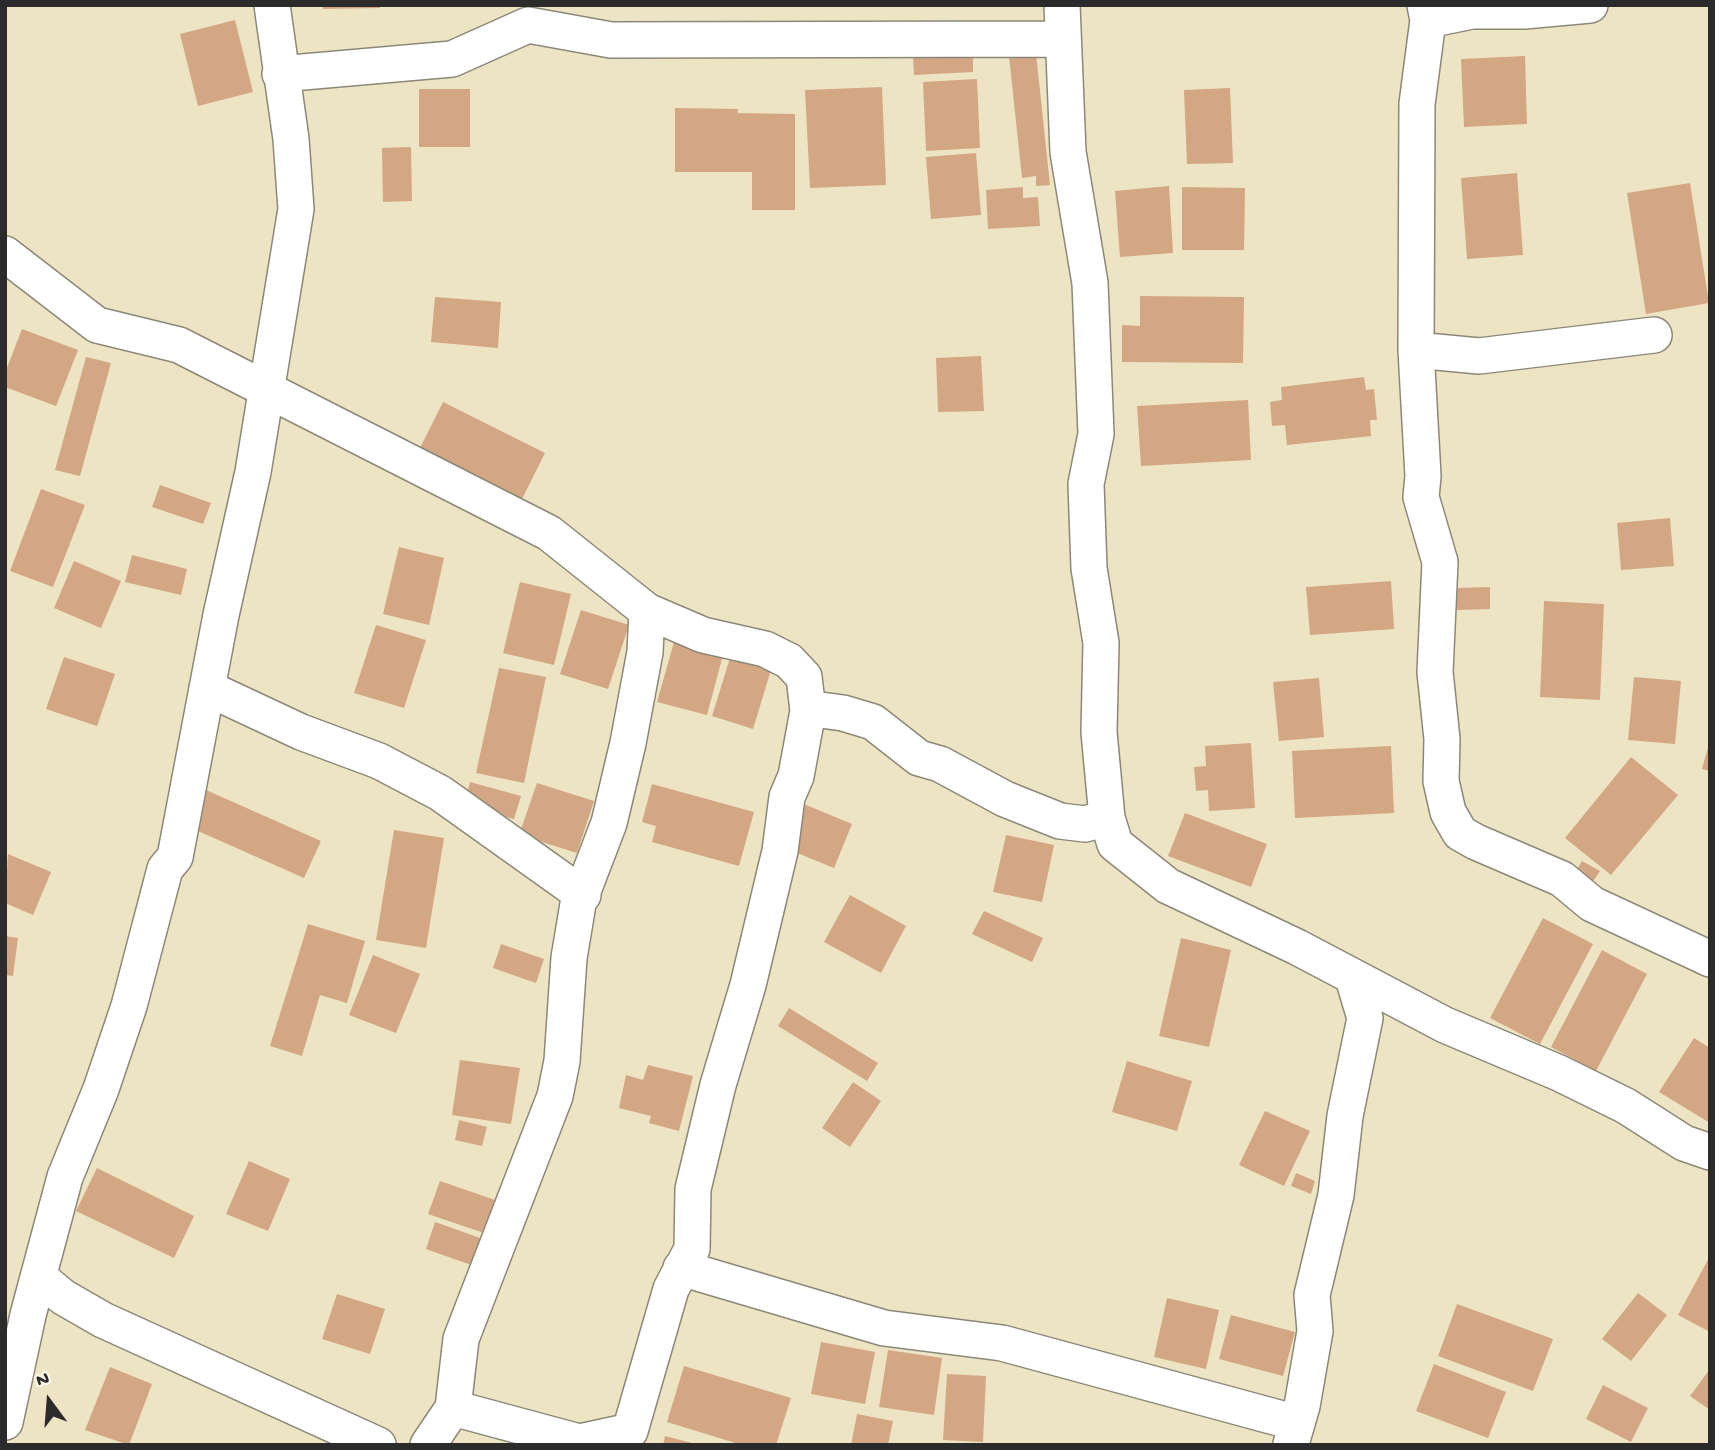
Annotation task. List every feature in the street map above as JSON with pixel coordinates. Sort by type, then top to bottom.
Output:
[{"type":"street","points":[[5,1422],[65,1177],[101,1089],[129,1006],[164,869],[175,857],[206,688],[268,390],[296,209],[291,139],[272,5]]},
{"type":"street","points":[[1590,5],[1524,11],[1427,13],[1417,104],[1416,350],[1423,475],[1420,497],[1440,562],[1435,672],[1442,739],[1441,781],[1448,812],[1460,833],[1562,879],[1592,904],[1661,939],[1710,959]]},
{"type":"street","points":[[280,74],[452,59],[528,25],[611,40],[1062,22],[1068,152],[1090,283],[1096,434],[1086,484],[1089,568],[1101,643],[1099,732],[1107,818],[1115,844],[1168,886],[1399,998],[1445,1025],[1559,1073],[1626,1106],[1684,1143],[1710,1152]]},
{"type":"street","points":[[5,254],[97,325],[179,345],[549,533],[647,611],[703,635],[765,649],[789,661],[804,677],[807,711],[796,776],[787,797],[780,851],[748,985],[718,1085],[693,1189],[692,1250],[671,1289],[628,1438],[579,1442],[453,1408]]},
{"type":"street","points":[[1416,350],[1479,356],[1654,335]]},
{"type":"street","points":[[428,1445],[453,1408],[461,1339],[555,1097],[562,1060],[569,958],[583,895],[608,823],[628,743],[645,652],[647,611]]},
{"type":"street","points":[[206,688],[301,732],[379,761],[440,793],[583,895]]},
{"type":"street","points":[[807,711],[821,709],[873,722],[919,758],[940,764],[1005,799],[1060,821],[1085,824],[1107,818]]},
{"type":"street","points":[[681,1268],[884,1328],[1002,1343],[1294,1434],[1315,1331],[1312,1296],[1336,1195],[1345,1116],[1365,1018],[1353,978]]},
{"type":"street","points":[[39,1277],[63,1297],[103,1320],[378,1445]]},
{"type":"building","points":[[323,5],[380,5],[380,8],[323,9]]},
{"type":"building","points":[[235,20],[253,92],[198,106],[180,34]]},
{"type":"building","points":[[1036,53],[1050,185],[1036,186],[1036,176],[1022,178],[1009,56]]},
{"type":"building","points":[[973,54],[973,72],[914,75],[913,57]]},
{"type":"building","points":[[1525,56],[1527,124],[1464,127],[1461,59]]},
{"type":"building","points":[[977,79],[980,148],[926,151],[923,82]]},
{"type":"building","points":[[882,87],[886,185],[810,188],[805,90]]},
{"type":"building","points":[[1230,88],[1233,163],[1187,164],[1184,90]]},
{"type":"building","points":[[419,89],[470,89],[470,147],[419,147]]},
{"type":"building","points":[[675,108],[738,109],[738,113],[795,114],[795,210],[752,210],[752,172],[675,172]]},
{"type":"building","points":[[411,147],[412,201],[383,202],[382,148]]},
{"type":"building","points":[[976,153],[981,215],[931,219],[926,157]]},
{"type":"building","points":[[1517,173],[1523,255],[1467,259],[1461,178]]},
{"type":"building","points":[[1690,183],[1709,303],[1646,314],[1627,193]]},
{"type":"building","points":[[1169,186],[1173,253],[1120,257],[1115,191]]},
{"type":"building","points":[[1023,187],[1023,198],[1038,197],[1040,226],[988,229],[986,190]]},
{"type":"building","points":[[1182,187],[1245,188],[1244,250],[1182,250]]},
{"type":"building","points":[[1140,296],[1244,297],[1243,363],[1122,362],[1122,325],[1140,326]]},
{"type":"building","points":[[435,297],[501,302],[498,348],[431,342]]},
{"type":"building","points":[[22,329],[78,350],[56,406],[5,387],[5,373]]},
{"type":"building","points":[[981,356],[984,411],[938,412],[936,358]]},
{"type":"building","points":[[86,357],[111,363],[80,476],[55,470]]},
{"type":"building","points":[[1364,377],[1366,390],[1374,389],[1377,420],[1370,420],[1371,436],[1287,445],[1285,425],[1272,426],[1270,402],[1282,400],[1281,387]]},
{"type":"building","points":[[1248,400],[1251,460],[1141,466],[1137,406]]},
{"type":"building","points":[[443,402],[545,453],[521,501],[419,450]]},
{"type":"building","points":[[160,485],[211,503],[203,524],[152,507]]},
{"type":"building","points":[[41,489],[85,505],[53,587],[10,571]]},
{"type":"building","points":[[1670,518],[1674,566],[1621,570],[1617,523]]},
{"type":"building","points":[[399,547],[444,558],[429,625],[383,614]]},
{"type":"building","points":[[132,555],[187,569],[181,595],[125,582]]},
{"type":"building","points":[[74,561],[121,581],[101,628],[54,608]]},
{"type":"building","points":[[1391,581],[1394,629],[1310,635],[1306,587]]},
{"type":"building","points":[[520,582],[571,594],[554,665],[503,653]]},
{"type":"building","points":[[1490,587],[1490,609],[1457,610],[1457,588]]},
{"type":"building","points":[[1544,601],[1604,604],[1600,700],[1540,697]]},
{"type":"building","points":[[581,610],[629,625],[608,689],[560,674]]},
{"type":"building","points":[[376,625],[426,640],[404,708],[354,693]]},
{"type":"building","points":[[674,642],[723,655],[707,715],[657,702]]},
{"type":"building","points":[[64,657],[115,674],[97,726],[46,709]]},
{"type":"building","points":[[730,658],[771,670],[753,729],[712,716]]},
{"type":"building","points":[[499,668],[546,677],[524,783],[476,773]]},
{"type":"building","points":[[1634,677],[1681,681],[1675,744],[1628,740]]},
{"type":"building","points":[[1319,678],[1324,737],[1279,741],[1273,682]]},
{"type":"building","points":[[1710,740],[1710,771],[1702,769]]},
{"type":"building","points":[[1251,743],[1255,808],[1209,811],[1208,790],[1196,791],[1194,767],[1206,766],[1205,746]]},
{"type":"building","points":[[1391,746],[1394,813],[1295,818],[1292,751]]},
{"type":"building","points":[[1631,757],[1678,795],[1611,875],[1565,838]]},
{"type":"building","points":[[470,782],[521,796],[514,819],[464,806]]},
{"type":"building","points":[[537,783],[594,801],[577,853],[519,835]]},
{"type":"building","points":[[652,784],[754,812],[739,866],[652,842],[656,826],[642,822]]},
{"type":"building","points":[[206,790],[321,841],[304,878],[189,827]]},
{"type":"building","points":[[804,804],[852,824],[834,868],[785,848]]},
{"type":"building","points":[[1185,813],[1267,844],[1251,887],[1168,856]]},
{"type":"building","points":[[394,830],[444,838],[426,948],[376,940]]},
{"type":"building","points":[[1006,835],[1054,845],[1042,902],[993,892]]},
{"type":"building","points":[[8,854],[51,872],[33,915],[5,903]]},
{"type":"building","points":[[1582,861],[1600,871],[1590,886],[1573,876]]},
{"type":"building","points":[[850,895],[906,926],[881,973],[824,942]]},
{"type":"building","points":[[984,911],[1043,938],[1032,962],[972,934]]},
{"type":"building","points":[[1543,918],[1593,944],[1540,1044],[1490,1018]]},
{"type":"building","points":[[308,924],[365,941],[347,1003],[320,995],[302,1056],[270,1046]]},
{"type":"building","points":[[5,936],[18,938],[13,976],[5,975]]},
{"type":"building","points":[[1181,938],[1231,950],[1209,1047],[1159,1036]]},
{"type":"building","points":[[501,944],[544,959],[536,983],[493,968]]},
{"type":"building","points":[[1602,950],[1647,974],[1596,1071],[1551,1047]]},
{"type":"building","points":[[373,955],[420,974],[396,1033],[349,1015]]},
{"type":"building","points":[[789,1008],[878,1063],[867,1081],[778,1026]]},
{"type":"building","points":[[1694,1038],[1710,1048],[1710,1123],[1659,1092]]},
{"type":"building","points":[[460,1060],[520,1068],[511,1124],[452,1115]]},
{"type":"building","points":[[1127,1061],[1192,1081],[1177,1131],[1112,1112]]},
{"type":"building","points":[[648,1065],[693,1076],[679,1131],[649,1123],[651,1116],[619,1108],[626,1075],[643,1080]]},
{"type":"building","points":[[853,1082],[881,1101],[850,1147],[822,1128]]},
{"type":"building","points":[[1265,1111],[1310,1131],[1284,1186],[1239,1165]]},
{"type":"building","points":[[459,1120],[487,1127],[482,1146],[455,1140]]},
{"type":"building","points":[[249,1161],[290,1179],[268,1231],[226,1214]]},
{"type":"building","points":[[97,1168],[194,1216],[174,1258],[76,1211]]},
{"type":"building","points":[[1296,1173],[1315,1181],[1311,1194],[1291,1186]]},
{"type":"building","points":[[440,1181],[495,1200],[484,1233],[428,1214]]},
{"type":"building","points":[[435,1222],[483,1239],[474,1266],[426,1249]]},
{"type":"building","points":[[1710,1256],[1710,1332],[1678,1315]]},
{"type":"building","points":[[1638,1293],[1667,1315],[1631,1361],[1602,1339]]},
{"type":"building","points":[[337,1294],[385,1309],[370,1354],[322,1339]]},
{"type":"building","points":[[1167,1298],[1219,1310],[1206,1369],[1154,1357]]},
{"type":"building","points":[[1457,1304],[1553,1339],[1533,1391],[1438,1356]]},
{"type":"building","points":[[1231,1315],[1295,1332],[1283,1376],[1219,1359]]},
{"type":"building","points":[[821,1342],[875,1352],[865,1404],[811,1394]]},
{"type":"building","points":[[888,1350],[942,1358],[934,1415],[879,1407]]},
{"type":"building","points":[[1434,1364],[1506,1392],[1488,1438],[1416,1411]]},
{"type":"building","points":[[684,1366],[791,1398],[776,1445],[742,1445],[667,1422]]},
{"type":"building","points":[[110,1367],[152,1384],[129,1445],[85,1430]]},
{"type":"building","points":[[1710,1369],[1710,1410],[1690,1396]]},
{"type":"building","points":[[947,1374],[986,1376],[983,1442],[943,1440]]},
{"type":"building","points":[[1603,1385],[1648,1408],[1631,1442],[1586,1419]]},
{"type":"building","points":[[857,1414],[893,1421],[888,1445],[851,1445]]},
{"type":"building","points":[[665,1436],[696,1444],[696,1445],[663,1445]]}]
